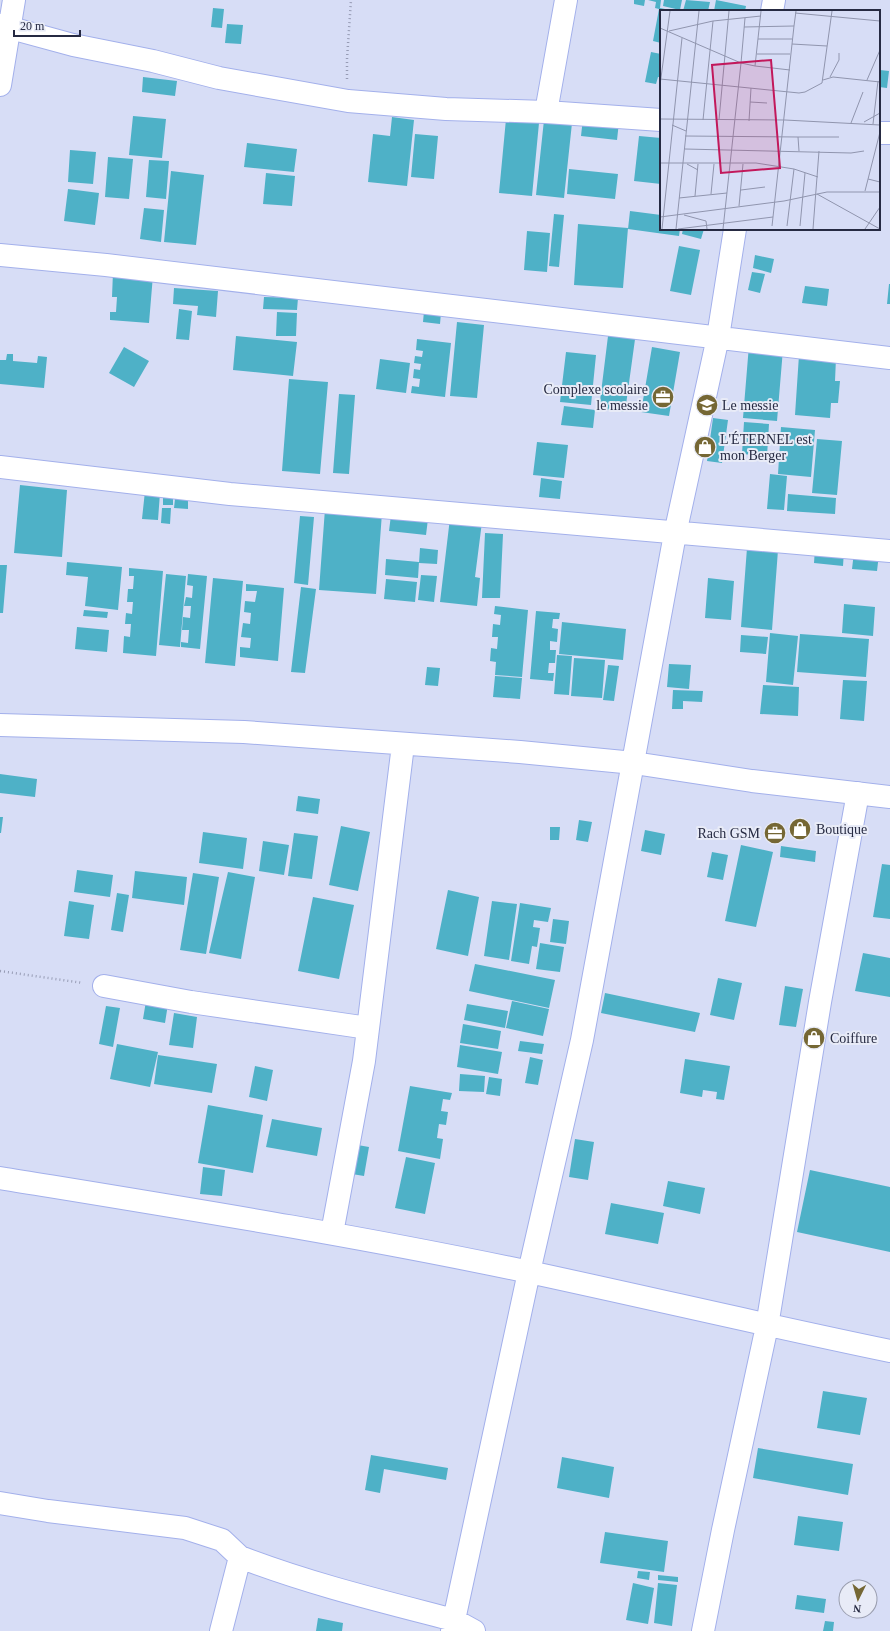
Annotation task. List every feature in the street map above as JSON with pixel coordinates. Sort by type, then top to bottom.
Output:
[{"type":"street","points":[[0,85],[4,26],[14,0]]},
{"type":"street","points":[[546,112],[566,0]]},
{"type":"street","points":[[772,10],[774,0]]},
{"type":"street","points":[[4,26],[73,45],[153,61],[218,78],[348,101],[446,109],[546,112],[660,120]]},
{"type":"street","points":[[880,133],[890,134]]},
{"type":"street","points":[[453,1625],[529,1272],[582,1040],[675,534],[718,337],[735,230]]},
{"type":"street","points":[[0,255],[106,265],[890,358]]},
{"type":"street","points":[[0,467],[230,494],[675,534],[890,551]]},
{"type":"street","points":[[0,725],[244,732],[402,745],[520,752],[634,762],[752,781],[890,797]]},
{"type":"street","points":[[332,1233],[364,1060],[402,745]]},
{"type":"street","points":[[703,1631],[767,1326],[820,1002],[858,793]]},
{"type":"street","points":[[104,986],[192,1002],[368,1028]]},
{"type":"street","points":[[0,1178],[332,1233],[529,1272],[767,1326],[890,1351]]},
{"type":"street","points":[[0,1503],[48,1511],[185,1528],[222,1540],[240,1557],[290,1576],[474,1631]]},
{"type":"street","points":[[221,1631],[240,1557]]},
{"type":"path","points":[[348,101],[347,60],[351,0]]},
{"type":"path","points":[[0,971],[104,986]]},
{"type":"building","points":[[634,0],[645,0],[644,6],[634,4]]},
{"type":"building","points":[[648,0],[661,0],[660,8],[670,10],[660,10],[660,43],[653,41],[659,9],[655,8],[656,2]]},
{"type":"building","points":[[664,0],[682,0],[680,10],[663,6]]},
{"type":"building","points":[[686,0],[710,2],[708,10],[683,10]]},
{"type":"building","points":[[716,0],[746,6],[745,10],[714,10]]},
{"type":"building","points":[[213,8],[224,9],[222,28],[211,27]]},
{"type":"building","points":[[227,24],[243,25],[241,44],[225,43]]},
{"type":"building","points":[[651,52],[660,54],[660,77],[658,77],[656,84],[645,82]]},
{"type":"building","points":[[880,70],[889,71],[887,88],[880,87]]},
{"type":"building","points":[[143,77],[177,81],[175,96],[142,92]]},
{"type":"building","points":[[133,116],[166,119],[162,158],[129,155]]},
{"type":"building","points":[[392,117],[414,120],[407,186],[368,182],[373,134],[390,136]]},
{"type":"building","points":[[583,118],[619,122],[617,140],[581,136]]},
{"type":"building","points":[[506,119],[539,123],[532,196],[499,193]]},
{"type":"building","points":[[544,120],[572,123],[564,198],[536,195]]},
{"type":"building","points":[[415,134],[438,136],[434,179],[411,177]]},
{"type":"building","points":[[639,136],[660,138],[660,184],[634,181]]},
{"type":"building","points":[[247,143],[297,149],[294,172],[244,167]]},
{"type":"building","points":[[70,150],[96,152],[93,184],[68,182]]},
{"type":"building","points":[[108,157],[133,159],[129,199],[105,197]]},
{"type":"building","points":[[149,160],[169,161],[166,199],[146,197]]},
{"type":"building","points":[[569,169],[618,174],[615,199],[567,194]]},
{"type":"building","points":[[171,171],[204,175],[196,245],[164,242]]},
{"type":"building","points":[[266,173],[295,176],[292,206],[263,204]]},
{"type":"building","points":[[68,189],[99,193],[95,225],[64,221]]},
{"type":"building","points":[[144,208],[164,210],[161,242],[140,239]]},
{"type":"building","points":[[630,211],[660,215],[660,230],[680,230],[679,236],[628,229]]},
{"type":"building","points":[[554,214],[564,215],[559,267],[549,266]]},
{"type":"building","points":[[578,224],[628,228],[623,288],[574,285]]},
{"type":"building","points":[[683,230],[704,230],[701,239],[682,234]]},
{"type":"building","points":[[527,231],[550,233],[547,272],[524,270]]},
{"type":"building","points":[[679,246],[700,250],[691,295],[670,291]]},
{"type":"building","points":[[755,255],[774,259],[771,273],[753,268]]},
{"type":"building","points":[[113,272],[153,275],[149,323],[110,320],[110,312],[116,312],[117,297],[112,297]]},
{"type":"building","points":[[752,272],[765,274],[760,293],[748,290]]},
{"type":"building","points":[[889,284],[890,304],[887,304]]},
{"type":"building","points":[[805,286],[829,289],[827,306],[802,303]]},
{"type":"building","points":[[174,288],[218,291],[216,317],[197,315],[198,306],[173,304]]},
{"type":"building","points":[[264,297],[298,298],[297,310],[263,309]]},
{"type":"building","points":[[179,309],[192,311],[189,340],[176,339]]},
{"type":"building","points":[[424,311],[441,313],[440,324],[423,322]]},
{"type":"building","points":[[277,312],[297,313],[296,336],[276,336]]},
{"type":"building","points":[[457,322],[484,325],[477,398],[450,396]]},
{"type":"building","points":[[609,328],[636,332],[625,412],[599,409]]},
{"type":"building","points":[[236,336],[297,342],[293,376],[233,370]]},
{"type":"building","points":[[417,339],[451,343],[445,397],[411,393],[412,386],[419,387],[420,379],[413,378],[414,369],[420,370],[421,364],[414,363],[415,356],[422,357],[423,351],[416,350]]},
{"type":"building","points":[[749,345],[783,349],[777,421],[743,418]]},
{"type":"building","points":[[124,347],[149,361],[134,387],[109,373]]},
{"type":"building","points":[[652,347],[680,352],[669,416],[641,412]]},
{"type":"building","points":[[566,352],[596,355],[591,405],[560,402]]},
{"type":"building","points":[[7,354],[13,354],[13,361],[37,363],[38,356],[47,357],[44,388],[0,384],[0,360],[6,360]]},
{"type":"building","points":[[799,355],[836,358],[835,381],[840,381],[838,403],[831,403],[830,418],[795,415]]},
{"type":"building","points":[[380,359],[410,363],[406,393],[376,389]]},
{"type":"building","points":[[289,379],[328,382],[320,474],[282,471]]},
{"type":"building","points":[[339,394],[355,395],[349,474],[333,473]]},
{"type":"building","points":[[564,406],[595,410],[593,428],[561,425]]},
{"type":"building","points":[[713,418],[728,420],[722,463],[707,461]]},
{"type":"building","points":[[744,422],[769,424],[767,456],[742,454]]},
{"type":"building","points":[[781,427],[815,430],[811,477],[778,474]]},
{"type":"building","points":[[817,439],[842,441],[837,495],[812,493]]},
{"type":"building","points":[[537,442],[568,445],[564,478],[533,475]]},
{"type":"building","points":[[770,474],[787,476],[784,510],[767,509]]},
{"type":"building","points":[[541,478],[562,481],[560,499],[539,497]]},
{"type":"building","points":[[20,485],[67,490],[62,557],[14,553]]},
{"type":"building","points":[[145,491],[160,493],[158,520],[142,519]]},
{"type":"building","points":[[163,494],[173,494],[173,505],[163,505]]},
{"type":"building","points":[[788,494],[836,498],[835,514],[787,511]]},
{"type":"building","points":[[175,499],[188,499],[188,509],[174,508]]},
{"type":"building","points":[[162,508],[171,508],[170,524],[161,523]]},
{"type":"building","points":[[325,509],[382,513],[376,594],[319,590]]},
{"type":"building","points":[[391,515],[428,519],[426,535],[389,531]]},
{"type":"building","points":[[300,516],[314,517],[308,585],[294,583]]},
{"type":"building","points":[[450,518],[482,522],[475,577],[480,578],[477,606],[440,602]]},
{"type":"building","points":[[485,533],[503,534],[500,598],[482,598]]},
{"type":"building","points":[[420,548],[438,550],[437,564],[419,563]]},
{"type":"building","points":[[747,548],[778,550],[772,630],[741,627]]},
{"type":"building","points":[[815,548],[844,551],[843,566],[814,563]]},
{"type":"building","points":[[854,552],[879,554],[877,571],[852,569]]},
{"type":"building","points":[[386,559],[419,562],[418,578],[385,575]]},
{"type":"building","points":[[67,562],[122,567],[118,610],[85,606],[88,577],[66,575]]},
{"type":"building","points":[[0,565],[7,565],[3,613],[0,613]]},
{"type":"building","points":[[129,568],[163,571],[156,656],[123,653],[124,636],[130,637],[131,624],[125,624],[126,613],[132,614],[133,602],[127,602],[128,589],[133,589],[134,576],[129,576]]},
{"type":"building","points":[[166,574],[186,576],[180,647],[159,645]]},
{"type":"building","points":[[188,574],[207,576],[200,649],[181,647],[181,642],[188,643],[189,630],[182,630],[183,617],[190,618],[191,606],[184,606],[186,597],[192,598],[193,586],[187,585]]},
{"type":"building","points":[[421,575],[437,576],[434,602],[418,600]]},
{"type":"building","points":[[213,578],[243,581],[235,666],[205,663]]},
{"type":"building","points":[[708,578],[734,581],[731,620],[705,618]]},
{"type":"building","points":[[386,579],[417,582],[415,602],[384,599]]},
{"type":"building","points":[[246,584],[284,588],[278,661],[240,657],[240,647],[250,648],[251,638],[241,637],[243,623],[250,624],[251,613],[244,612],[245,601],[255,602],[257,591],[246,591]]},
{"type":"building","points":[[301,587],[316,589],[305,673],[291,672]]},
{"type":"building","points":[[844,604],[875,607],[873,636],[842,633]]},
{"type":"building","points":[[495,606],[528,610],[522,677],[495,675],[496,662],[490,661],[491,648],[497,649],[498,637],[492,637],[493,624],[500,625],[501,615],[494,614]]},
{"type":"building","points":[[84,610],[108,612],[107,618],[83,616]]},
{"type":"building","points":[[536,611],[560,613],[559,619],[553,619],[552,628],[558,629],[557,642],[550,641],[550,650],[556,650],[555,663],[549,663],[548,673],[554,673],[553,681],[530,679]]},
{"type":"building","points":[[562,622],[626,629],[623,660],[559,654]]},
{"type":"building","points":[[77,627],[109,630],[107,652],[75,649]]},
{"type":"building","points":[[770,633],[798,636],[793,685],[766,682]]},
{"type":"building","points":[[800,634],[869,639],[866,677],[797,672]]},
{"type":"building","points":[[741,635],[768,637],[766,654],[740,652]]},
{"type":"building","points":[[557,655],[572,656],[569,695],[554,694]]},
{"type":"building","points":[[574,658],[605,660],[602,698],[571,696]]},
{"type":"building","points":[[669,664],[691,665],[689,689],[667,687]]},
{"type":"building","points":[[608,665],[619,666],[614,701],[603,700]]},
{"type":"building","points":[[427,667],[440,668],[438,686],[425,685]]},
{"type":"building","points":[[495,676],[522,678],[520,699],[493,697]]},
{"type":"building","points":[[843,680],[867,681],[864,721],[840,719]]},
{"type":"building","points":[[763,685],[799,687],[798,716],[760,714]]},
{"type":"building","points":[[673,690],[703,691],[702,702],[683,701],[683,709],[672,709]]},
{"type":"building","points":[[0,774],[37,779],[35,797],[0,793]]},
{"type":"building","points":[[298,796],[320,799],[318,814],[296,811]]},
{"type":"building","points":[[0,817],[3,817],[1,833],[0,833]]},
{"type":"building","points":[[579,820],[592,822],[588,842],[576,840]]},
{"type":"building","points":[[341,826],[370,832],[358,891],[329,885]]},
{"type":"building","points":[[550,827],[560,827],[559,840],[550,840]]},
{"type":"building","points":[[645,830],[665,834],[661,855],[641,851]]},
{"type":"building","points":[[203,832],[247,838],[243,869],[199,863]]},
{"type":"building","points":[[294,833],[318,836],[312,879],[288,876]]},
{"type":"building","points":[[263,841],[289,845],[284,875],[259,871]]},
{"type":"building","points":[[741,845],[773,852],[756,927],[725,921]]},
{"type":"building","points":[[781,846],[816,851],[815,862],[780,857]]},
{"type":"building","points":[[712,852],[728,855],[723,880],[707,877]]},
{"type":"building","points":[[882,864],[890,865],[890,919],[873,917]]},
{"type":"building","points":[[77,870],[113,875],[110,897],[74,892]]},
{"type":"building","points":[[135,871],[187,877],[184,905],[132,898]]},
{"type":"building","points":[[228,872],[255,877],[241,959],[209,953]]},
{"type":"building","points":[[193,873],[219,877],[206,954],[180,950]]},
{"type":"building","points":[[448,890],[479,897],[468,956],[436,949]]},
{"type":"building","points":[[117,893],[129,895],[123,932],[111,930]]},
{"type":"building","points":[[313,897],[354,905],[339,979],[298,971]]},
{"type":"building","points":[[69,901],[94,905],[89,939],[64,936]]},
{"type":"building","points":[[492,901],[517,904],[509,960],[484,956]]},
{"type":"building","points":[[520,903],[551,908],[548,922],[534,920],[533,927],[540,928],[537,947],[532,946],[529,964],[511,961]]},
{"type":"building","points":[[553,919],[569,921],[566,944],[550,942]]},
{"type":"building","points":[[540,943],[564,947],[560,972],[536,969]]},
{"type":"building","points":[[863,953],[890,958],[890,997],[855,991]]},
{"type":"building","points":[[475,964],[555,980],[549,1008],[469,991]]},
{"type":"building","points":[[718,978],[742,983],[734,1020],[710,1015]]},
{"type":"building","points":[[785,986],[803,989],[796,1027],[779,1025]]},
{"type":"building","points":[[605,993],[700,1013],[695,1032],[601,1013]]},
{"type":"building","points":[[146,1001],[168,1004],[165,1023],[143,1019]]},
{"type":"building","points":[[512,1001],[549,1009],[543,1036],[506,1028]]},
{"type":"building","points":[[467,1004],[508,1011],[505,1028],[464,1020]]},
{"type":"building","points":[[106,1006],[120,1008],[113,1047],[99,1044]]},
{"type":"building","points":[[174,1013],[197,1017],[193,1048],[169,1045]]},
{"type":"building","points":[[463,1024],[501,1031],[498,1049],[460,1043]]},
{"type":"building","points":[[520,1041],[544,1044],[542,1054],[518,1051]]},
{"type":"building","points":[[117,1044],[158,1052],[150,1087],[110,1079]]},
{"type":"building","points":[[460,1045],[502,1052],[498,1074],[457,1067]]},
{"type":"building","points":[[158,1055],[217,1064],[212,1093],[154,1084]]},
{"type":"building","points":[[530,1057],[543,1060],[538,1085],[525,1083]]},
{"type":"building","points":[[685,1059],[730,1066],[724,1100],[716,1099],[717,1092],[703,1090],[702,1097],[680,1093]]},
{"type":"building","points":[[255,1066],[273,1070],[267,1101],[249,1097]]},
{"type":"building","points":[[460,1074],[485,1076],[484,1092],[459,1091]]},
{"type":"building","points":[[489,1077],[502,1079],[500,1096],[486,1094]]},
{"type":"building","points":[[410,1086],[452,1093],[450,1100],[443,1099],[441,1111],[448,1112],[446,1125],[439,1124],[437,1138],[443,1139],[440,1159],[398,1151]]},
{"type":"building","points":[[208,1105],[263,1115],[253,1173],[198,1163]]},
{"type":"building","points":[[272,1119],[322,1128],[317,1156],[266,1147]]},
{"type":"building","points":[[575,1139],[594,1142],[588,1180],[569,1177]]},
{"type":"building","points":[[352,1144],[369,1147],[364,1176],[346,1173]]},
{"type":"building","points":[[406,1157],[435,1163],[425,1214],[395,1208]]},
{"type":"building","points":[[203,1167],[225,1170],[222,1196],[200,1194]]},
{"type":"building","points":[[810,1170],[890,1187],[890,1252],[797,1232]]},
{"type":"building","points":[[668,1181],[705,1188],[700,1214],[663,1206]]},
{"type":"building","points":[[611,1203],[664,1213],[658,1244],[605,1234]]},
{"type":"building","points":[[823,1391],[867,1398],[860,1435],[817,1428]]},
{"type":"building","points":[[758,1448],[853,1464],[848,1495],[753,1478]]},
{"type":"building","points":[[371,1455],[448,1468],[446,1480],[384,1469],[380,1493],[365,1490]]},
{"type":"building","points":[[562,1457],[614,1467],[609,1498],[557,1488]]},
{"type":"building","points":[[798,1516],[843,1522],[839,1551],[794,1545]]},
{"type":"building","points":[[605,1532],[668,1541],[664,1572],[600,1563]]},
{"type":"building","points":[[638,1571],[650,1572],[649,1580],[637,1578]]},
{"type":"building","points":[[658,1575],[678,1577],[678,1582],[658,1580]]},
{"type":"building","points":[[633,1583],[654,1588],[648,1624],[626,1620]]},
{"type":"building","points":[[658,1583],[677,1585],[672,1626],[654,1623]]},
{"type":"building","points":[[797,1595],[826,1599],[824,1613],[795,1609]]},
{"type":"building","points":[[318,1618],[343,1623],[342,1631],[316,1631]]},
{"type":"building","points":[[825,1621],[834,1622],[833,1631],[823,1631]]},
{"type":"place","name":"Complexe scolaire le messie","points":[[663,397]]},
{"type":"place","name":"Le messie","points":[[707,405]]},
{"type":"place","name":"L'ÉTERNEL est mon Berger","points":[[705,447]]},
{"type":"place","name":"Boutique","points":[[800,829]]},
{"type":"place","name":"Rach GSM","points":[[775,833]]},
{"type":"place","name":"Coiffure","points":[[814,1038]]}]
